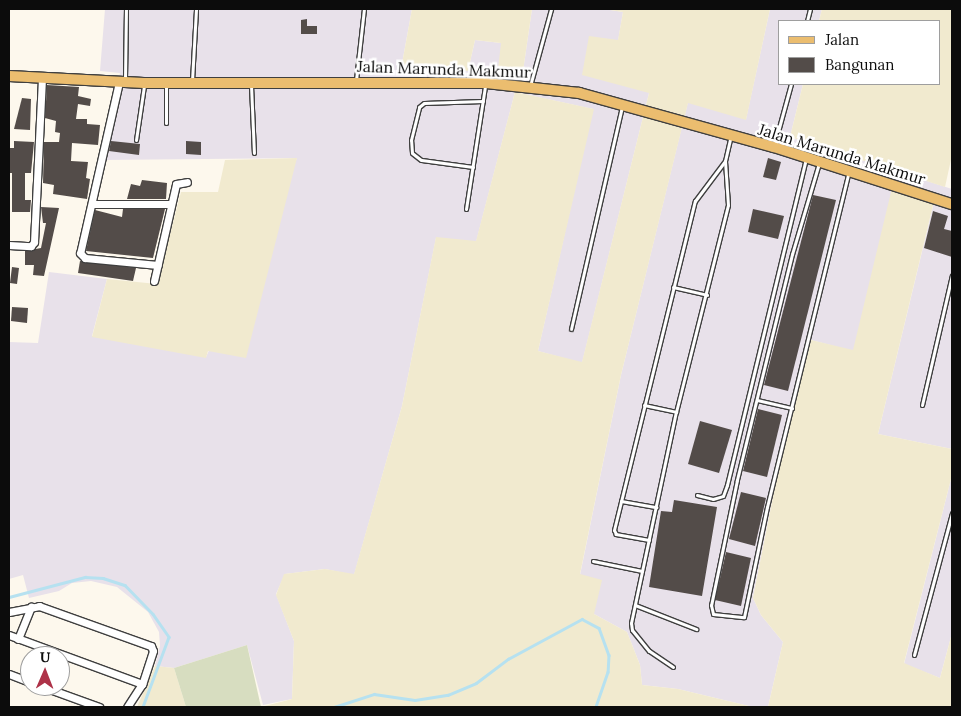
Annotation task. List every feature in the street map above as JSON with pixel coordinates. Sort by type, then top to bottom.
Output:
[{"type":"main road","name":"Jalan Marunda Makmur","points":[[9,76],[122,82],[356,80],[486,83],[579,93],[774,147],[848,173],[952,204]]},
{"type":"street","points":[[9,245],[33,245],[42,78]]},
{"type":"street","points":[[122,82],[92,204],[82,257],[158,265]]},
{"type":"street","points":[[154,281],[177,183],[187,182]]},
{"type":"street","points":[[92,204],[171,204]]},
{"type":"street","points":[[9,612],[39,606],[151,646],[153,651],[142,684],[127,707]]},
{"type":"street","points":[[18,639],[31,607]]},
{"type":"street","points":[[9,636],[142,684]]},
{"type":"street","points":[[69,696],[99,707]]},
{"type":"lane","points":[[122,82],[126,9]]},
{"type":"lane","points":[[192,82],[196,9]]},
{"type":"lane","points":[[356,80],[364,9]]},
{"type":"lane","points":[[529,87],[551,9]]},
{"type":"lane","points":[[136,140],[144,82]]},
{"type":"lane","points":[[166,82],[166,123]]},
{"type":"lane","points":[[251,82],[254,153]]},
{"type":"lane","points":[[466,208],[486,83]]},
{"type":"lane","points":[[774,147],[791,85]]},
{"type":"lane","points":[[473,167],[421,160],[412,153],[411,140],[419,107],[424,103],[483,101]]},
{"type":"lane","points":[[571,329],[623,104]]},
{"type":"lane","points":[[673,667],[649,651],[632,630],[642,570],[676,412],[707,295],[728,204],[725,162],[732,136]]},
{"type":"lane","points":[[698,495],[713,499],[723,496],[727,485],[806,158]]},
{"type":"lane","points":[[649,540],[615,533],[621,501],[672,287],[695,201],[725,162]]},
{"type":"lane","points":[[819,163],[792,254],[757,400],[711,605],[713,614],[744,617],[848,173]]},
{"type":"lane","points":[[922,405],[952,275]]},
{"type":"lane","points":[[672,287],[707,295]]},
{"type":"lane","points":[[757,400],[792,408]]},
{"type":"lane","points":[[644,405],[676,412]]},
{"type":"lane","points":[[621,501],[656,507]]},
{"type":"lane","points":[[914,655],[952,513]]},
{"type":"lane","points":[[593,561],[642,570]]},
{"type":"lane","points":[[635,605],[696,629]]},
{"type":"shaded area","points":[[105,9],[412,9],[401,69],[468,71],[475,40],[501,43],[523,71],[532,9],[604,9],[623,12],[618,41],[649,93],[582,363],[538,351],[593,109],[515,92],[476,242],[436,238],[402,406],[354,575],[325,569],[285,574],[276,594],[294,641],[292,699],[263,705],[247,645],[174,668],[155,666],[160,646],[159,632],[148,612],[117,587],[91,581],[72,583],[59,591],[29,598],[23,575],[9,579],[9,342],[38,343],[49,272],[107,279],[92,336],[206,357],[297,158],[102,160],[120,73],[100,71]]},
{"type":"shaded area","points":[[412,9],[532,9],[523,71],[498,69],[501,43],[475,40],[468,71],[401,69]]},
{"type":"shaded area","points":[[604,9],[770,9],[746,120],[688,103],[621,375],[580,574],[602,580],[594,614],[627,632],[640,665],[642,685],[678,689],[753,707],[261,707],[292,699],[294,641],[276,595],[284,574],[325,569],[354,574],[402,406],[436,237],[476,241],[515,92],[594,109],[538,351],[582,362],[649,93],[582,75],[589,36],[618,40],[623,12]]},
{"type":"shaded area","points":[[770,9],[822,9],[819,20],[778,20],[778,85],[803,85],[790,137],[952,189],[952,449],[878,434],[934,202],[853,351],[811,340],[780,462],[753,598],[761,615],[783,642],[768,707],[753,707],[678,689],[642,685],[640,665],[627,632],[594,614],[580,575],[621,375],[688,102],[746,119]]},
{"type":"shaded area","points":[[822,9],[952,9],[952,155],[945,187],[790,137],[803,85],[941,85],[941,20],[819,20]]},
{"type":"shaded area","points":[[297,158],[246,358],[208,351],[206,358],[92,337],[107,279],[157,284],[181,192],[218,192],[225,160]]},
{"type":"shaded area","points":[[892,188],[934,201],[878,434],[952,449],[952,475],[904,663],[940,678],[952,633],[952,707],[768,707],[783,642],[761,615],[753,598],[780,462],[811,340],[853,350]]},
{"type":"shaded area","points":[[952,475],[952,633],[940,678],[904,664]]},
{"type":"shaded area","points":[[155,666],[174,668],[186,707],[137,707]]},
{"type":"green space","points":[[247,645],[261,707],[186,707],[174,668]]},
{"type":"building","points":[[307,19],[307,26],[317,26],[317,34],[301,34],[301,20]]},
{"type":"building","points":[[47,85],[79,87],[78,96],[91,99],[90,106],[78,104],[76,119],[87,119],[87,124],[100,125],[98,145],[72,143],[71,161],[88,162],[86,178],[90,179],[87,199],[53,194],[54,185],[43,183],[44,142],[59,142],[60,133],[55,132],[56,121],[45,118]]},
{"type":"building","points":[[22,98],[31,99],[30,130],[14,129]]},
{"type":"building","points":[[14,141],[34,142],[31,173],[25,173],[25,200],[31,200],[30,212],[12,212],[12,173],[9,173],[9,148],[14,148]]},
{"type":"building","points":[[111,141],[140,144],[139,155],[109,151]]},
{"type":"building","points":[[186,141],[201,142],[201,155],[186,154]]},
{"type":"building","points":[[768,158],[781,162],[776,180],[763,177]]},
{"type":"building","points":[[142,180],[167,183],[166,199],[127,199],[131,184],[140,186]]},
{"type":"building","points":[[813,195],[836,200],[788,391],[764,385]]},
{"type":"building","points":[[41,207],[59,208],[44,276],[33,275],[34,265],[25,265],[25,251],[41,248],[46,223],[43,223]]},
{"type":"building","points":[[123,209],[165,209],[153,258],[86,251],[95,210],[122,217]]},
{"type":"building","points":[[753,209],[784,216],[778,239],[748,232]]},
{"type":"building","points":[[933,211],[948,216],[944,229],[952,231],[952,257],[924,248]]},
{"type":"building","points":[[80,261],[136,268],[133,281],[78,273]]},
{"type":"building","points":[[12,267],[19,268],[17,284],[10,283]]},
{"type":"building","points":[[12,307],[28,308],[27,323],[11,321]]},
{"type":"building","points":[[758,409],[782,415],[767,477],[743,471]]},
{"type":"building","points":[[700,421],[732,430],[719,473],[688,464]]},
{"type":"building","points":[[741,492],[766,498],[755,546],[729,539]]},
{"type":"building","points":[[674,500],[717,507],[702,596],[649,587],[661,511],[672,512]]},
{"type":"building","points":[[726,552],[751,558],[741,606],[715,600]]},
{"type":"waterway","points":[[9,597],[85,577],[103,578],[125,585],[153,614],[169,637],[143,707]]},
{"type":"waterway","points":[[334,707],[374,694],[415,700],[448,695],[476,683],[508,659],[582,619],[599,628],[609,655],[608,672],[596,707]]}]
